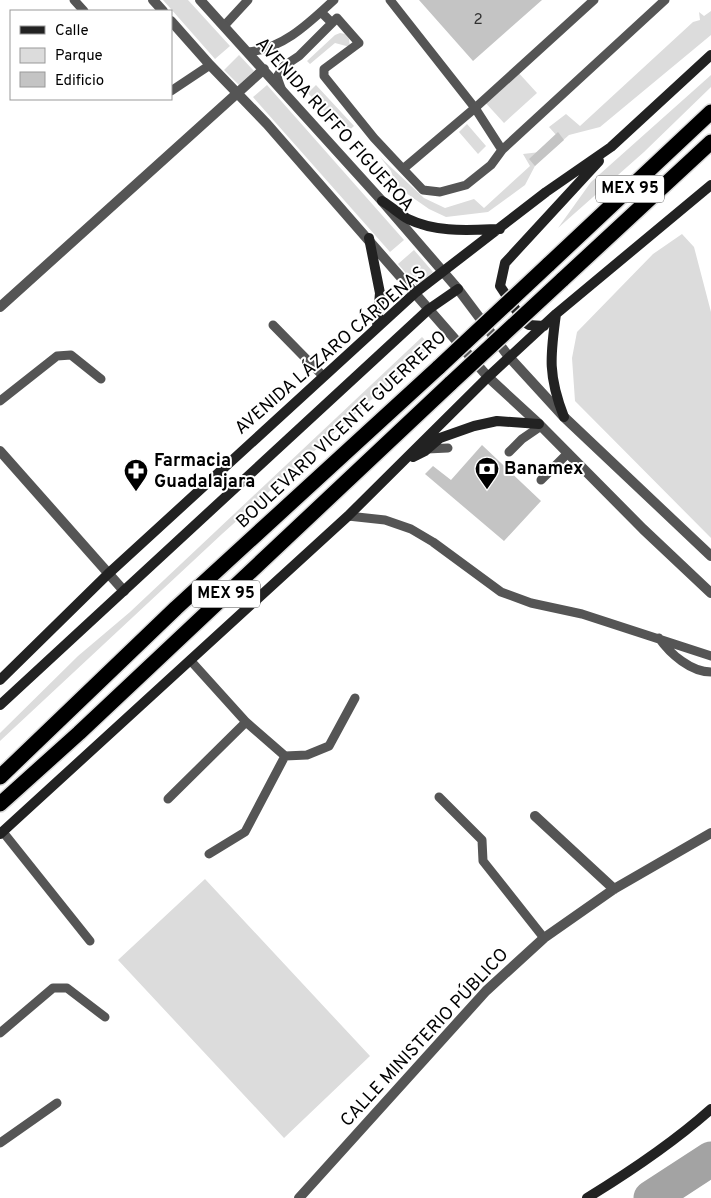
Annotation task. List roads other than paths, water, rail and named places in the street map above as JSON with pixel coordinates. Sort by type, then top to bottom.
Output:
[{"type":"highway","name":"BOULEVARD VICENTE GUERRERO","points":[[0,777],[176,608],[439,367],[711,112]]},
{"type":"highway","name":"MEX 95","points":[[0,804],[79,733],[451,383],[711,142]]},
{"type":"main road","points":[[544,326],[529,325],[524,322],[500,286],[501,273],[505,263],[611,147],[711,55]]},
{"type":"main road","points":[[444,273],[546,192],[611,147]]},
{"type":"main road","points":[[1,833],[348,516],[488,377],[556,314],[711,185]]},
{"type":"main road","points":[[382,201],[407,218],[429,226],[452,230],[500,229]]},
{"type":"main road","points":[[369,238],[380,294],[377,327]]},
{"type":"main road","name":"AVENIDA LÁZARO CÁRDENAS","points":[[0,680],[108,574],[322,376],[415,293],[444,273]]},
{"type":"main road","name":"AVENIDA LÁZARO CÁRDENAS","points":[[0,706],[429,310],[458,289]]},
{"type":"main road","points":[[556,314],[550,360],[554,392],[564,417]]},
{"type":"main road","points":[[403,462],[427,450],[440,438],[474,426],[497,421],[540,425]]},
{"type":"main road","points":[[587,1198],[635,1169],[691,1127],[711,1109]]},
{"type":"street","points":[[153,0],[162,10]]},
{"type":"street","name":"AVENIDA RUFFO FIGUEROA","points":[[200,0],[382,201],[458,289],[509,358],[564,417],[711,556]]},
{"type":"street","points":[[172,22],[267,124],[369,238],[488,377],[540,425],[642,529],[711,593]]},
{"type":"street","points":[[0,307],[264,69]]},
{"type":"street","points":[[0,451],[124,591]]},
{"type":"street","points":[[535,816],[614,889]]},
{"type":"street","name":"CALLE MINISTERIO PÚBLICO","points":[[299,1198],[486,991],[544,938],[614,889],[711,833]]},
{"type":"lane","points":[[74,0],[83,10]]},
{"type":"lane","points":[[224,26],[248,0]]},
{"type":"lane","points":[[248,52],[261,51],[297,33],[334,0]]},
{"type":"lane","points":[[390,0],[475,108],[502,150]]},
{"type":"lane","points":[[403,169],[475,108],[594,0]]},
{"type":"lane","points":[[281,89],[277,77],[284,66],[299,56],[337,18],[360,43],[324,69],[324,76],[374,138],[423,190],[440,192],[466,184],[491,165],[502,150],[665,0]]},
{"type":"lane","points":[[321,12],[332,23]]},
{"type":"lane","points":[[172,90],[210,65]]},
{"type":"lane","points":[[273,325],[322,376]]},
{"type":"lane","points":[[0,401],[57,356],[64,353],[71,355],[101,379]]},
{"type":"lane","points":[[509,452],[540,425]]},
{"type":"lane","points":[[427,450],[448,448]]},
{"type":"lane","points":[[541,480],[568,453]]},
{"type":"lane","points":[[348,516],[385,520],[411,529],[433,542],[501,592],[531,603],[582,614],[711,656]]},
{"type":"lane","points":[[659,638],[667,650],[679,660],[706,672],[711,672]]},
{"type":"lane","points":[[190,660],[246,722],[285,756],[307,755],[329,746],[355,698]]},
{"type":"lane","points":[[168,799],[246,722]]},
{"type":"lane","points":[[209,854],[245,832],[285,756]]},
{"type":"lane","points":[[439,797],[482,840],[483,861],[544,938]]},
{"type":"lane","points":[[1,833],[90,941]]},
{"type":"lane","points":[[0,1033],[53,988],[67,988],[105,1017]]},
{"type":"lane","points":[[0,1143],[57,1103]]},
{"type":"waterway","points":[[651,1198],[711,1159]]},
{"type":"place","name":"Banamex","points":[[487,490]]},
{"type":"place","name":"Farmacia Guadalajara","points":[[136,492]]}]
